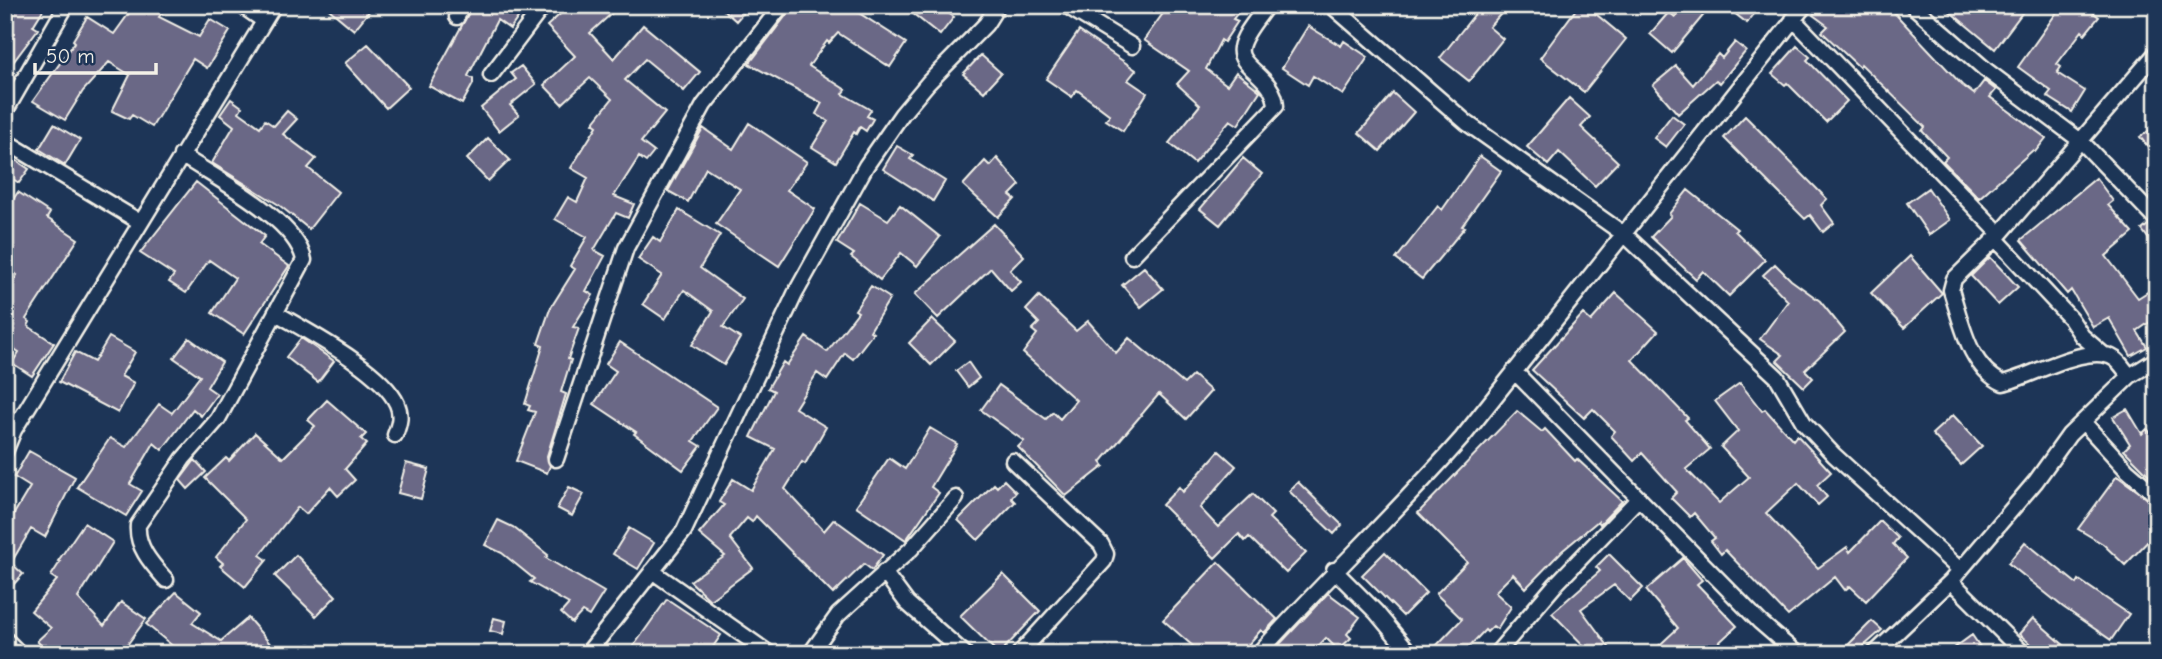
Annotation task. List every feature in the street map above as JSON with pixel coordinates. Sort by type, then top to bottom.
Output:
[{"type":"street","points":[[241,5],[264,21]]},
{"type":"street","points":[[5,452],[14,430],[274,5]]},
{"type":"street","points":[[491,75],[544,5]]},
{"type":"street","points":[[556,458],[626,248],[704,105],[782,5]]},
{"type":"street","points":[[587,654],[684,531],[795,294],[866,166],[902,114],[986,24],[998,5]]},
{"type":"street","points":[[1065,5],[1132,46]]},
{"type":"street","points":[[1132,256],[1276,106],[1273,89],[1241,55],[1241,46],[1267,5]]},
{"type":"street","points":[[1331,5],[1467,123],[1625,235],[1777,377],[1804,423],[1955,575],[2024,654]]},
{"type":"street","points":[[1258,654],[1334,570],[1415,492],[1625,235],[1805,5]]},
{"type":"street","points":[[1912,5],[1986,70],[2082,142],[2157,220]]},
{"type":"street","points":[[5,112],[63,10]]},
{"type":"street","points":[[1793,19],[1998,237],[2070,318],[2082,336],[2103,354],[2114,358],[2130,376]]},
{"type":"street","points":[[2103,354],[2073,358],[2003,383],[1986,375],[1976,360],[1951,290],[1954,279],[1998,237],[2157,52]]},
{"type":"street","points":[[5,141],[140,222]]},
{"type":"street","points":[[166,580],[146,555],[137,535],[138,525],[183,459],[218,419],[266,325],[300,272],[304,260],[302,248],[293,235],[266,213],[181,155]]},
{"type":"street","points":[[276,313],[326,342],[383,385],[398,405],[399,425],[395,435]]},
{"type":"street","points":[[1874,654],[1955,575],[2036,481],[2069,435],[2130,376],[2157,359]]},
{"type":"street","points":[[1514,371],[1760,622],[1797,654]]},
{"type":"street","points":[[2084,423],[2157,496]]},
{"type":"street","points":[[1013,461],[1101,544],[1106,554],[1104,561],[1019,654]]},
{"type":"street","points":[[810,654],[838,615],[911,549],[956,498]]},
{"type":"street","points":[[1496,654],[1556,584],[1639,498]]},
{"type":"street","points":[[1334,570],[1376,612],[1411,654]]},
{"type":"street","points":[[652,571],[770,654]]},
{"type":"street","points":[[884,572],[907,603],[965,654]]},
{"type":"street","points":[[5,639],[20,654]]},
{"type":"building","points":[[16,5],[46,5],[33,26],[38,29],[5,73],[5,8],[12,12]]},
{"type":"building","points":[[135,5],[168,5],[159,17],[199,37],[210,19],[230,31],[207,68],[193,59],[152,127],[132,115],[129,119],[112,111],[130,75],[109,62],[83,91],[65,120],[33,101],[75,42],[73,40],[87,17],[114,34]]},
{"type":"building","points":[[324,5],[374,5],[354,30]]},
{"type":"building","points":[[473,5],[527,5],[510,29],[497,20],[468,76],[473,79],[473,84],[462,104],[429,86]]},
{"type":"building","points":[[570,5],[621,5],[590,33],[614,59],[643,25],[700,72],[684,91],[645,59],[625,80],[665,113],[641,142],[654,152],[646,162],[639,157],[614,196],[634,204],[628,218],[616,213],[594,250],[605,256],[586,291],[593,295],[573,327],[579,328],[568,359],[571,360],[561,392],[566,394],[547,456],[550,466],[547,473],[516,461],[535,412],[528,410],[530,406],[525,404],[543,346],[538,344],[550,309],[575,269],[570,266],[587,237],[555,219],[568,197],[577,202],[588,178],[571,168],[597,126],[593,123],[612,99],[590,78],[562,104],[544,85],[575,56],[547,26]]},
{"type":"building","points":[[718,5],[750,5],[736,21]]},
{"type":"building","points":[[798,5],[866,5],[859,13],[906,43],[890,67],[838,33],[829,43],[827,41],[809,66],[846,90],[843,94],[871,110],[867,116],[873,119],[866,131],[860,127],[856,134],[854,132],[836,162],[812,147],[828,121],[816,114],[822,103],[749,64],[788,13]]},
{"type":"building","points":[[902,5],[937,5],[954,17],[940,35]]},
{"type":"building","points":[[1169,5],[1244,5],[1233,19],[1238,21],[1224,42],[1221,40],[1206,69],[1227,85],[1236,72],[1260,91],[1238,125],[1230,120],[1194,163],[1169,143],[1200,105],[1177,84],[1189,71],[1144,40]]},
{"type":"building","points":[[1482,5],[1509,5],[1489,27],[1503,39],[1469,81],[1440,58]]},
{"type":"building","points":[[1579,5],[1585,5],[1626,39],[1584,92],[1540,58]]},
{"type":"building","points":[[1685,5],[1712,5],[1672,53],[1650,34],[1669,12],[1675,17]]},
{"type":"building","points":[[1724,5],[1761,5],[1747,23]]},
{"type":"building","points":[[1820,5],[1887,5],[1962,85],[1974,94],[1984,81],[1996,90],[1990,97],[2046,138],[2035,152],[2033,150],[1979,198],[1943,161],[1947,157],[1922,131],[1925,127],[1861,64],[1859,67],[1822,32],[1828,26],[1813,15]]},
{"type":"building","points":[[1942,5],[2028,5],[1995,49]]},
{"type":"building","points":[[2062,5],[2084,5],[2099,17],[2085,34],[2082,31],[2057,64],[2061,67],[2057,73],[2085,91],[2072,112],[2047,96],[2051,91],[2018,67]]},
{"type":"building","points":[[1308,26],[1341,46],[1344,41],[1368,57],[1343,95],[1313,76],[1308,85],[1282,68]]},
{"type":"building","points":[[1079,31],[1136,70],[1128,80],[1147,93],[1123,131],[1106,120],[1110,115],[1077,90],[1072,97],[1046,79]]},
{"type":"building","points":[[1735,42],[1746,51],[1720,83],[1716,80],[1678,114],[1653,85],[1676,66],[1693,85],[1718,54],[1722,58]]},
{"type":"building","points":[[368,44],[409,87],[386,108],[345,63]]},
{"type":"building","points":[[1797,46],[1810,57],[1807,60],[1847,101],[1826,122],[1787,83],[1785,85],[1772,74]]},
{"type":"building","points":[[981,55],[1001,73],[984,92],[963,74]]},
{"type":"building","points":[[521,66],[536,84],[510,105],[519,115],[499,131],[481,108],[516,79],[511,73]]},
{"type":"building","points":[[1393,93],[1414,112],[1380,151],[1359,133]]},
{"type":"building","points":[[1569,98],[1590,117],[1581,127],[1618,162],[1595,186],[1559,152],[1548,165],[1527,147]]},
{"type":"building","points":[[231,99],[242,107],[239,112],[260,127],[265,120],[274,126],[287,111],[297,119],[283,134],[316,159],[308,168],[338,192],[309,229],[279,205],[212,163],[234,126],[220,115]]},
{"type":"building","points":[[1672,115],[1684,124],[1666,147],[1654,138]]},
{"type":"building","points":[[1745,116],[1827,199],[1821,205],[1834,223],[1823,232],[1810,215],[1805,219],[1724,138]]},
{"type":"building","points":[[749,123],[807,162],[787,190],[815,209],[779,266],[716,224],[740,189],[706,168],[688,202],[668,191],[703,128],[733,149]]},
{"type":"building","points":[[54,124],[80,140],[65,165],[39,149]]},
{"type":"building","points":[[2157,125],[2157,158],[2140,137]]},
{"type":"building","points":[[488,138],[510,160],[488,181],[467,159]]},
{"type":"building","points":[[897,146],[913,155],[910,159],[945,181],[933,201],[883,169]]},
{"type":"building","points":[[5,153],[29,169],[19,183],[5,174]]},
{"type":"building","points":[[1480,156],[1501,171],[1462,226],[1465,227],[1422,279],[1396,259],[1438,206],[1442,210]]},
{"type":"building","points":[[997,158],[1020,185],[1010,195],[1015,199],[998,217],[963,185],[985,161],[990,166]]},
{"type":"building","points":[[1243,158],[1262,174],[1220,225],[1200,209]]},
{"type":"building","points":[[2096,178],[2113,201],[2108,205],[2133,233],[2106,256],[2138,298],[2157,286],[2157,317],[2137,331],[2147,347],[2131,356],[2109,318],[2093,327],[2071,290],[2067,294],[2021,240]]},
{"type":"building","points":[[196,182],[265,236],[259,244],[289,266],[244,334],[212,313],[235,278],[209,260],[186,293],[169,282],[174,275],[140,253]]},
{"type":"building","points":[[1928,188],[1950,220],[1929,235],[1907,203]]},
{"type":"building","points":[[1688,190],[1737,229],[1735,231],[1765,260],[1729,296],[1703,271],[1696,279],[1651,237],[1671,216],[1669,214]]},
{"type":"building","points":[[18,192],[50,213],[47,218],[78,239],[26,319],[30,322],[28,326],[54,343],[32,376],[12,363],[19,352],[5,343],[5,294],[17,275],[5,266],[5,211]]},
{"type":"building","points":[[860,203],[888,220],[900,205],[940,237],[917,266],[901,253],[880,280],[851,257],[854,254],[837,243]]},
{"type":"building","points":[[679,210],[720,235],[700,268],[743,299],[723,327],[740,338],[724,365],[692,345],[713,311],[684,290],[665,319],[643,304],[662,275],[638,259],[653,237],[660,242]]},
{"type":"building","points":[[994,224],[1024,256],[1010,270],[1021,282],[1011,291],[991,268],[938,318],[915,294]]},
{"type":"building","points":[[2148,225],[2157,229],[2157,250],[2142,230]]},
{"type":"building","points":[[1910,256],[1942,293],[1904,328],[1871,293]]},
{"type":"building","points":[[1990,257],[2018,287],[1998,305],[1971,276]]},
{"type":"building","points":[[1775,264],[1791,280],[1820,301],[1845,332],[1805,370],[1813,378],[1804,387],[1777,361],[1783,355],[1760,339],[1788,301],[1763,275]]},
{"type":"building","points":[[1144,267],[1163,289],[1141,307],[1122,285]]},
{"type":"building","points":[[871,286],[890,298],[870,331],[873,333],[853,359],[845,353],[827,380],[817,373],[795,408],[826,427],[805,464],[802,462],[785,489],[824,531],[834,519],[883,555],[872,570],[864,564],[833,594],[756,516],[752,522],[747,518],[730,538],[753,568],[710,600],[690,581],[725,556],[699,534],[724,505],[719,502],[733,479],[751,490],[775,449],[751,437],[774,391],[768,388],[783,362],[787,365],[806,337],[827,352],[858,312],[855,310]]},
{"type":"building","points":[[1616,293],[1658,331],[1632,360],[1688,418],[1685,420],[1710,449],[1686,469],[1719,503],[1749,477],[1721,447],[1738,431],[1715,401],[1740,383],[1762,411],[1765,409],[1793,440],[1797,435],[1831,472],[1817,485],[1827,497],[1818,505],[1798,483],[1766,513],[1818,568],[1847,547],[1850,552],[1880,521],[1898,538],[1893,544],[1907,558],[1866,601],[1850,586],[1845,590],[1835,577],[1788,616],[1725,550],[1721,554],[1711,541],[1715,538],[1694,513],[1690,517],[1671,498],[1677,492],[1642,453],[1634,461],[1611,436],[1615,431],[1593,409],[1584,418],[1532,370],[1583,314],[1591,321]]},
{"type":"building","points":[[1039,296],[1076,331],[1088,321],[1116,353],[1129,338],[1184,384],[1193,375],[1211,391],[1186,419],[1159,394],[1101,462],[1104,466],[1066,496],[1018,447],[1024,441],[981,410],[999,385],[1046,419],[1053,412],[1060,419],[1076,400],[1023,353],[1037,334],[1032,330],[1039,323],[1026,310]]},
{"type":"building","points":[[932,319],[955,341],[931,365],[909,343]]},
{"type":"building","points":[[109,337],[135,352],[121,376],[134,383],[118,413],[59,382],[75,352],[94,362]]},
{"type":"building","points":[[189,338],[222,362],[207,387],[217,394],[201,416],[193,409],[162,450],[154,443],[130,484],[142,491],[126,516],[77,487],[110,438],[126,447],[159,404],[172,413],[200,376],[174,358]]},
{"type":"building","points":[[301,338],[334,361],[318,382],[286,357]]},
{"type":"building","points":[[620,342],[717,407],[693,441],[701,446],[683,470],[634,434],[636,432],[594,404],[616,371],[606,364]]},
{"type":"building","points":[[968,362],[979,378],[968,387],[956,371]]},
{"type":"building","points":[[327,400],[366,434],[361,439],[367,444],[345,469],[355,480],[338,496],[330,487],[306,514],[298,507],[260,555],[267,560],[245,587],[220,566],[223,563],[216,557],[246,519],[205,478],[226,458],[229,461],[255,433],[283,458],[315,426],[308,420]]},
{"type":"building","points":[[2127,409],[2142,434],[2147,429],[2157,440],[2157,483],[2124,450],[2130,444],[2113,417]]},
{"type":"building","points":[[1517,411],[1542,432],[1545,429],[1575,461],[1577,459],[1622,501],[1600,524],[1598,521],[1562,551],[1526,588],[1513,574],[1495,592],[1511,607],[1497,629],[1493,626],[1487,632],[1485,630],[1462,654],[1442,654],[1435,647],[1462,619],[1436,594],[1467,562],[1418,513]]},
{"type":"building","points":[[1953,415],[1982,446],[1961,465],[1932,434]]},
{"type":"building","points":[[930,428],[957,444],[931,487],[939,493],[906,540],[856,506],[889,458],[905,469]]},
{"type":"building","points":[[29,451],[75,477],[45,537],[31,529],[11,563],[23,574],[5,594],[5,519],[9,522],[30,487],[14,477]]},
{"type":"building","points":[[1219,451],[1236,466],[1200,508],[1218,527],[1253,494],[1273,514],[1269,518],[1306,553],[1286,573],[1249,537],[1245,541],[1239,534],[1215,558],[1162,505],[1179,487],[1183,492]]},
{"type":"building","points":[[195,460],[206,472],[188,489],[180,480]]},
{"type":"building","points":[[406,463],[429,469],[421,499],[398,493]]},
{"type":"building","points":[[2117,476],[2157,505],[2157,532],[2125,565],[2103,544],[2078,529]]},
{"type":"building","points":[[1004,480],[1016,492],[1011,498],[1015,502],[978,540],[958,520],[994,484],[997,487]]},
{"type":"building","points":[[1298,482],[1342,525],[1334,534],[1289,491]]},
{"type":"building","points":[[569,487],[584,494],[572,516],[557,508]]},
{"type":"building","points":[[498,520],[513,527],[548,555],[546,558],[604,592],[589,616],[582,612],[572,623],[561,613],[569,604],[530,582],[534,579],[502,553],[485,545]]},
{"type":"building","points":[[84,523],[113,542],[78,598],[104,626],[121,602],[146,619],[127,645],[137,654],[49,654],[37,641],[51,628],[31,611],[57,580],[51,576],[60,562],[58,561]]},
{"type":"building","points":[[629,528],[654,543],[638,569],[613,554]]},
{"type":"building","points":[[2025,542],[2077,584],[2079,580],[2129,614],[2111,640],[2063,607],[2008,563]]},
{"type":"building","points":[[1385,552],[1426,593],[1403,616],[1362,575]]},
{"type":"building","points":[[1609,554],[1643,588],[1630,601],[1614,585],[1581,609],[1614,654],[1592,654],[1552,613],[1600,571],[1596,567]]},
{"type":"building","points":[[296,555],[336,596],[316,616],[275,576]]},
{"type":"building","points":[[1683,558],[1702,580],[1697,584],[1737,626],[1713,648],[1718,654],[1650,654],[1678,628],[1646,590]]},
{"type":"building","points":[[1218,562],[1277,619],[1264,633],[1261,630],[1240,654],[1202,654],[1163,620]]},
{"type":"building","points":[[1003,574],[1040,611],[999,654],[960,616]]},
{"type":"building","points":[[176,592],[201,612],[192,623],[221,641],[248,618],[279,654],[172,654],[175,648],[146,624]]},
{"type":"building","points":[[1328,593],[1360,617],[1347,634],[1351,638],[1338,650],[1326,638],[1311,654],[1286,654],[1278,646]]},
{"type":"building","points":[[667,599],[721,635],[708,654],[628,654]]},
{"type":"building","points":[[494,618],[506,621],[503,634],[490,631]]},
{"type":"building","points":[[2033,618],[2074,654],[2042,654],[2019,634]]},
{"type":"building","points":[[1872,621],[1882,630],[1855,654],[1847,646]]},
{"type":"building","points":[[1972,635],[1985,654],[1946,654]]}]
